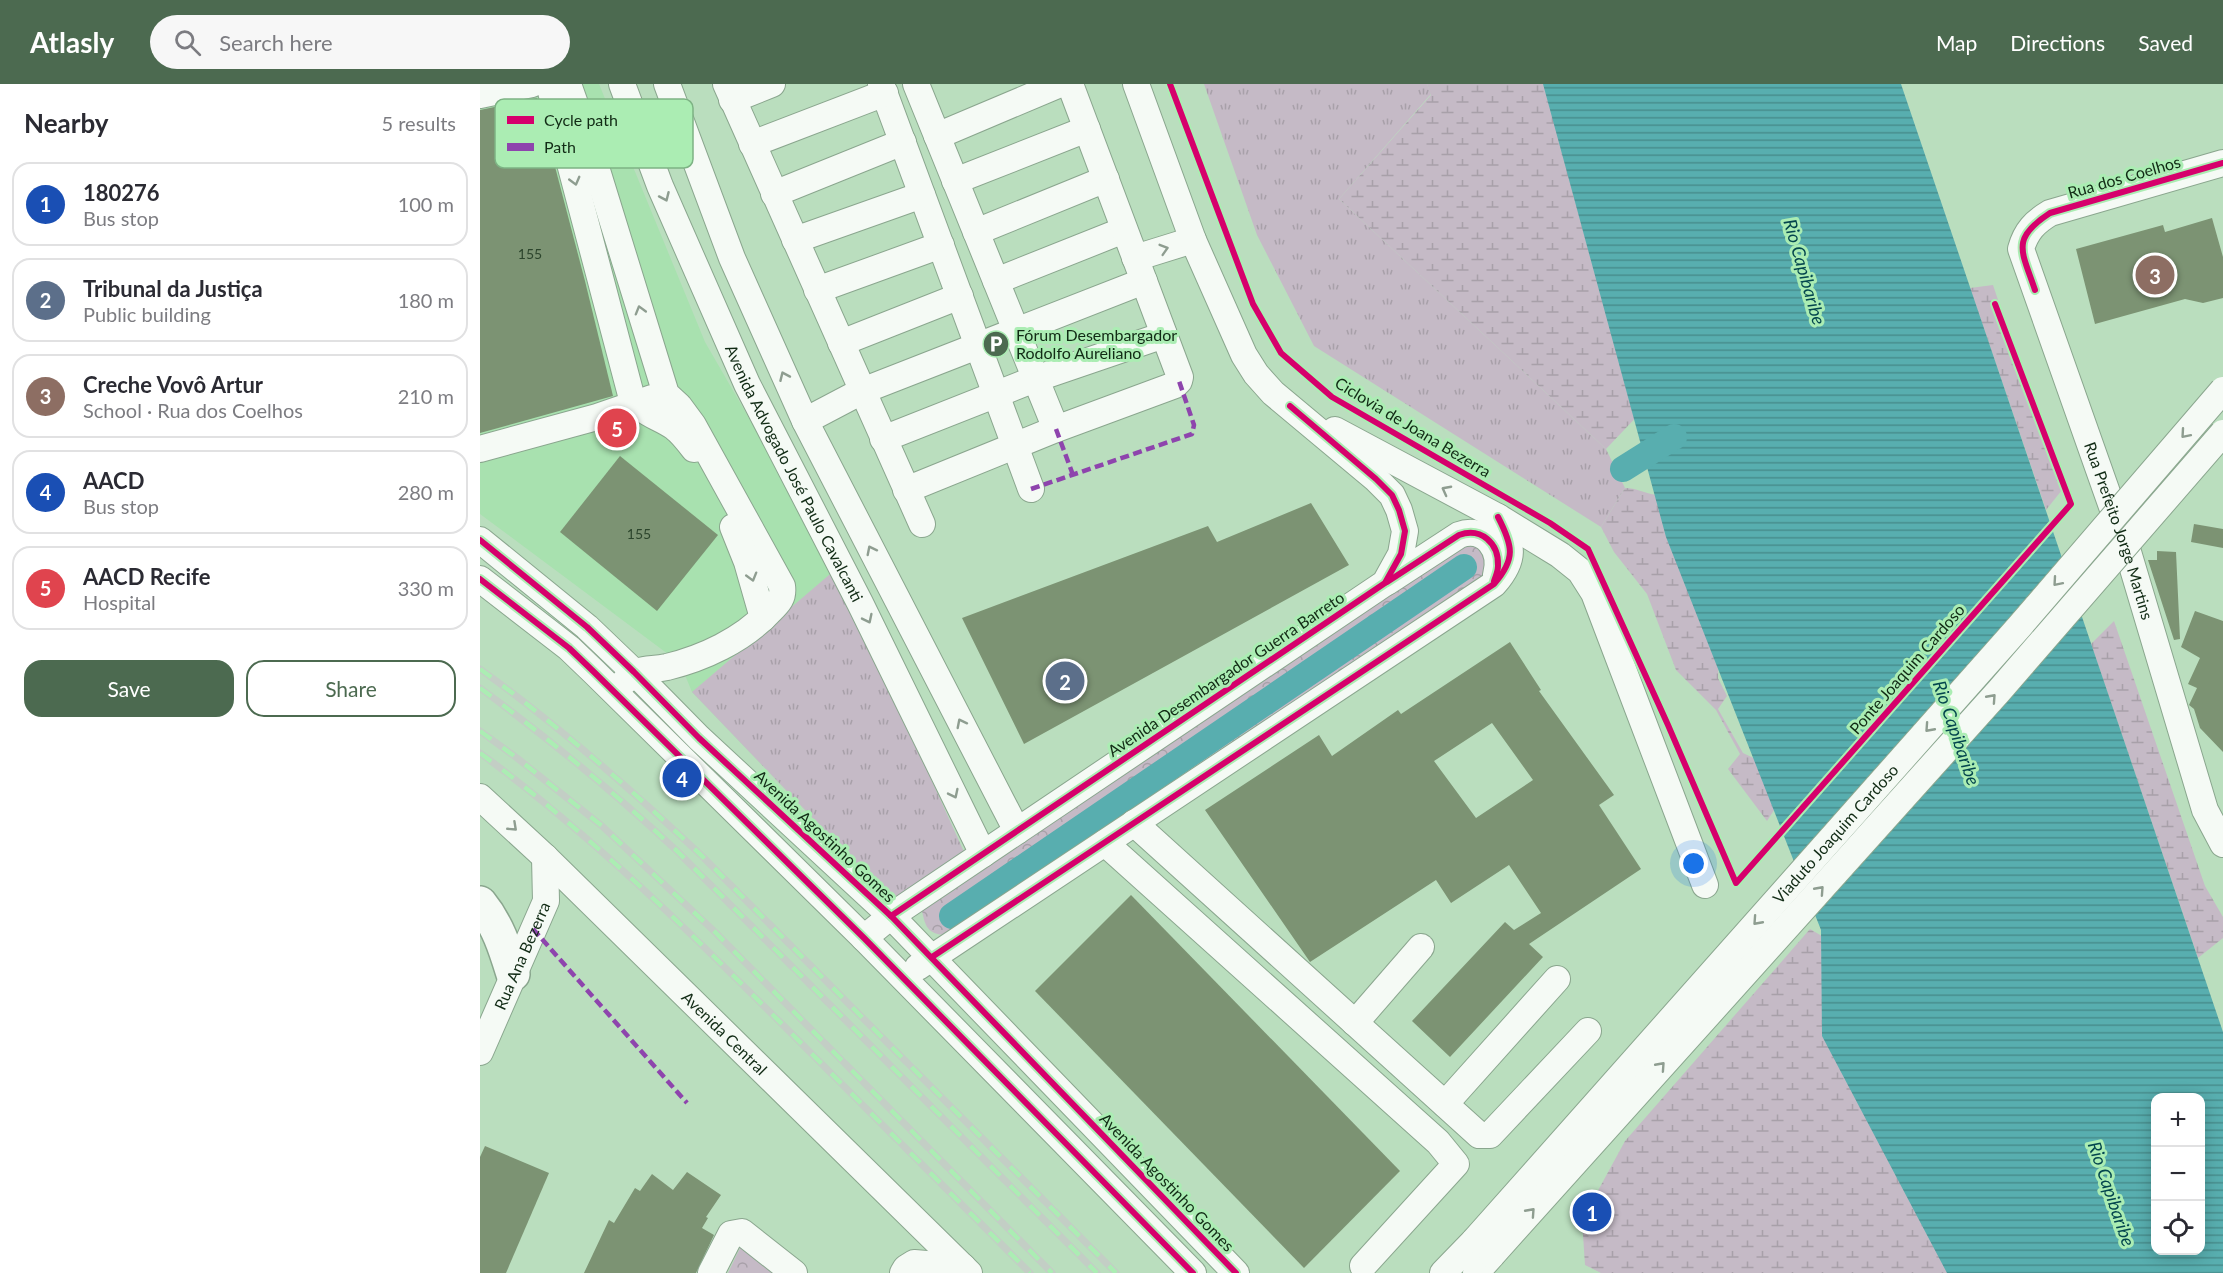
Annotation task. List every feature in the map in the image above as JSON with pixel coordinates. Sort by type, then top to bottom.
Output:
[{"type":"highway","points":[[485,909],[500,933],[513,974]]},
{"type":"street","points":[[480,95],[532,84]]},
{"type":"street","points":[[549,84],[556,99]]},
{"type":"street","points":[[568,84],[570,99]]},
{"type":"street","name":"Avenida Advogado José Paulo Cavalcanti","points":[[622,84],[628,99]]},
{"type":"street","name":"Avenida Advogado José Paulo Cavalcanti","points":[[667,84],[673,99]]},
{"type":"street","points":[[772,84],[729,92],[922,524]]},
{"type":"street","points":[[916,84],[1056,429]]},
{"type":"street","points":[[937,136],[1060,84]]},
{"type":"street","points":[[906,490],[1056,429],[1174,385],[1179,381],[1180,377],[1070,84]]},
{"type":"street","name":"Avenida Desembargador Guerra Barreto","points":[[864,938],[891,916],[1385,583],[1401,554],[1405,531],[1392,495],[1377,479],[1273,393],[1256,374],[1244,355],[1193,240],[1136,84]]},
{"type":"street","points":[[752,144],[883,89],[1031,489]]},
{"type":"street","points":[[955,181],[1087,129]]},
{"type":"street","points":[[774,194],[903,142]]},
{"type":"street","name":"Avenida Advogado José Paulo Cavalcanti","points":[[693,154],[732,258],[805,421],[1017,831]]},
{"type":"street","name":"Rua dos Coelhos","points":[[2035,222],[2050,213],[2223,163]]},
{"type":"street","points":[[580,168],[596,265],[631,395],[640,409],[673,426],[693,448],[720,496],[747,562],[763,618]]},
{"type":"street","points":[[587,168],[625,259],[666,394],[679,406],[693,425],[782,586],[783,593],[781,600],[763,618],[728,645],[667,667],[634,672],[615,693]]},
{"type":"street","name":"Avenida Advogado José Paulo Cavalcanti","points":[[653,168],[747,384],[860,603],[983,854]]},
{"type":"street","points":[[976,232],[1106,179]]},
{"type":"street","points":[[795,240],[922,195]]},
{"type":"street","name":"Rua Prefeito Jorge Martins","points":[[2035,222],[2024,238],[2021,249],[2128,552],[2205,810],[2223,844]]},
{"type":"street","points":[[996,280],[1125,230]]},
{"type":"street","points":[[805,421],[862,391],[1016,331],[1193,240]]},
{"type":"street","points":[[817,290],[941,245]]},
{"type":"street","points":[[596,265],[625,259]]},
{"type":"street","points":[[841,343],[960,296]]},
{"type":"street","points":[[884,439],[1035,379],[1164,335]]},
{"type":"street","points":[[621,358],[651,349]]},
{"type":"street","name":"Viaduto Joaquim Cardoso","points":[[1481,1256],[2223,390]]},
{"type":"street","points":[[480,449],[597,417],[666,394]]},
{"type":"street","name":"Avenida Desembargador Guerra Barreto","points":[[1290,406],[1498,517],[1567,560],[1580,571],[1594,593],[1706,885]]},
{"type":"street","name":"Viaduto Joaquim Cardoso","points":[[1443,1273],[1481,1256],[1999,691],[2223,433]]},
{"type":"street","points":[[903,977],[1494,584],[1510,561],[1511,547],[1498,517]]},
{"type":"street","points":[[1385,583],[1459,535],[1470,531],[1479,533],[1491,542],[1498,567],[1494,584]]},
{"type":"street","name":"Avenida Agostinho Gomes","points":[[480,540],[579,620],[699,738],[891,916],[1236,1273]]},
{"type":"street","points":[[480,579],[569,648],[903,977],[1193,1273]]},
{"type":"street","name":"Avenida Central","points":[[480,797],[546,857],[966,1270]]},
{"type":"street","points":[[1134,823],[1479,1135],[1490,1135],[1588,1031]]},
{"type":"street","points":[[1105,843],[1438,1142],[1456,1164],[1363,1266]]},
{"type":"street","name":"Rua Ana Bezerra","points":[[480,1052],[546,901],[546,857]]},
{"type":"street","points":[[1355,1023],[1421,947]]},
{"type":"street","points":[[1445,1104],[1557,980]]},
{"type":"street","points":[[711,1273],[731,1234],[736,1232],[742,1232],[794,1273]]},
{"type":"street","points":[[903,1273],[914,1263],[966,1270]]},
{"type":"shaded area","points":[[480,84],[599,84],[605,99],[495,99],[495,168],[634,168],[705,342],[836,569],[896,905],[692,692],[680,663],[480,514]]},
{"type":"green space","points":[[1204,84],[1427,84],[1431,94],[1339,199],[1606,449],[1625,488],[1601,527],[1314,346],[1257,235]]},
{"type":"green space","points":[[1427,84],[1563,84],[1643,410],[1606,449],[1339,199],[1431,95]]},
{"type":"green space","points":[[1993,285],[2062,490],[2046,510],[1970,288]]},
{"type":"green space","points":[[1625,488],[1660,495],[1719,653],[1718,678],[1727,696],[1718,709],[1743,753],[1762,762],[1778,804],[1767,821],[1728,769],[1740,754],[1716,710],[1676,670],[1647,594],[1614,552],[1601,527]]},
{"type":"green space","points":[[1470,542],[1480,548],[1486,563],[1486,579],[954,936],[933,932],[927,926],[921,906],[1454,544]]},
{"type":"green space","points":[[836,569],[965,854],[896,905],[692,692]]},
{"type":"green space","points":[[2114,621],[2205,886],[2223,917],[2223,938],[2198,958],[2091,644]]},
{"type":"green space","points":[[1810,929],[1827,939],[1969,1273],[1601,1273],[1585,1265],[1582,1220],[1625,1141]]},
{"type":"green space","points":[[741,1246],[774,1273],[728,1273]]},
{"type":"water","name":"Rio Capibaribe","points":[[1543,84],[1901,84],[2223,1032],[2223,1273],[1947,1273],[1822,1036],[1821,930],[1666,537]]},
{"type":"building","points":[[495,107],[495,168],[555,168],[613,396],[480,433],[480,110]]},
{"type":"building","points":[[2212,218],[2223,257],[2223,298],[2203,303],[2185,299],[2095,324],[2076,249],[2163,225],[2165,232]]},
{"type":"building","points":[[620,456],[718,535],[657,611],[560,532]]},
{"type":"building","points":[[1311,503],[1349,565],[1024,744],[962,618],[1208,526],[1217,542]]},
{"type":"building","points":[[2194,524],[2223,529],[2223,548],[2191,542]]},
{"type":"building","points":[[2157,551],[2176,552],[2180,639],[2174,640],[2148,560],[2157,560]]},
{"type":"building","points":[[2195,611],[2223,621],[2223,752],[2200,728],[2194,709],[2189,705],[2197,688],[2188,684],[2200,658],[2181,647]]},
{"type":"building","points":[[1510,642],[1541,690],[1539,691],[1614,795],[1599,805],[1641,869],[1529,944],[1543,957],[1450,1057],[1412,1021],[1505,922],[1514,930],[1541,913],[1509,865],[1451,903],[1436,880],[1310,962],[1205,810],[1319,735],[1332,756],[1398,710],[1401,714]],"holes":[[[1492,723],[1533,780],[1476,818],[1434,761]]]},
{"type":"building","points":[[1131,895],[1400,1171],[1304,1268],[1035,991]]},
{"type":"building","points":[[485,1146],[549,1173],[506,1273],[480,1273],[480,1157]]},
{"type":"building","points":[[687,1172],[721,1195],[706,1217],[708,1218],[702,1228],[714,1235],[696,1273],[584,1273],[609,1220],[614,1223],[635,1188],[640,1191],[652,1174],[673,1190]]},
{"type":"waterway","points":[[1623,469],[1674,437]]},
{"type":"waterway","points":[[952,916],[1464,567]]},
{"type":"railway","points":[[480,669],[594,759],[702,856],[1116,1273]]},
{"type":"railway","points":[[480,688],[581,767],[677,851],[1097,1273]]},
{"type":"railway","points":[[480,731],[602,826],[715,932],[1052,1273]]},
{"type":"railway","points":[[480,753],[562,817],[640,886],[790,1032],[1030,1273]]},
{"type":"marked path","points":[[1031,489],[1192,434],[1194,425],[1179,381]]},
{"type":"marked path","points":[[1056,429],[1073,475]]},
{"type":"marked path","points":[[533,929],[687,1103]]},
{"type":"cycle path","name":"Ciclovia de Joana Bezerra","points":[[1170,84],[1253,304],[1281,353],[1332,397],[1550,523],[1588,549],[1668,725],[1736,883],[2071,504],[1995,304]]},
{"type":"cycle path","points":[[2035,290],[2023,255],[2024,239],[2037,222],[2050,213],[2223,163]]},
{"type":"cycle path","points":[[891,916],[1385,583],[1401,554],[1405,531],[1392,495],[1290,406]]},
{"type":"cycle path","points":[[932,957],[1494,584],[1506,567],[1510,552],[1507,536],[1498,517]]},
{"type":"cycle path","points":[[1387,582],[1459,535],[1467,533],[1481,535],[1492,544],[1498,558],[1494,581]]},
{"type":"cycle path","points":[[480,540],[587,627],[699,738],[891,916],[1236,1273]]},
{"type":"cycle path","points":[[480,579],[569,648],[594,672],[864,938],[1193,1273]]},
{"type":"place","name":"Creche Vovô Artur","points":[[2155,275]]},
{"type":"place","name":"Fórum Desembargador Rodolfo Aureliano","points":[[996,344]]},
{"type":"place","name":"AACD Recife","points":[[617,428]]},
{"type":"place","name":"Tribunal da Justiça","points":[[1065,681]]},
{"type":"place","name":"AACD","points":[[682,778]]},
{"type":"place","name":"180276","points":[[1592,1212]]}]
